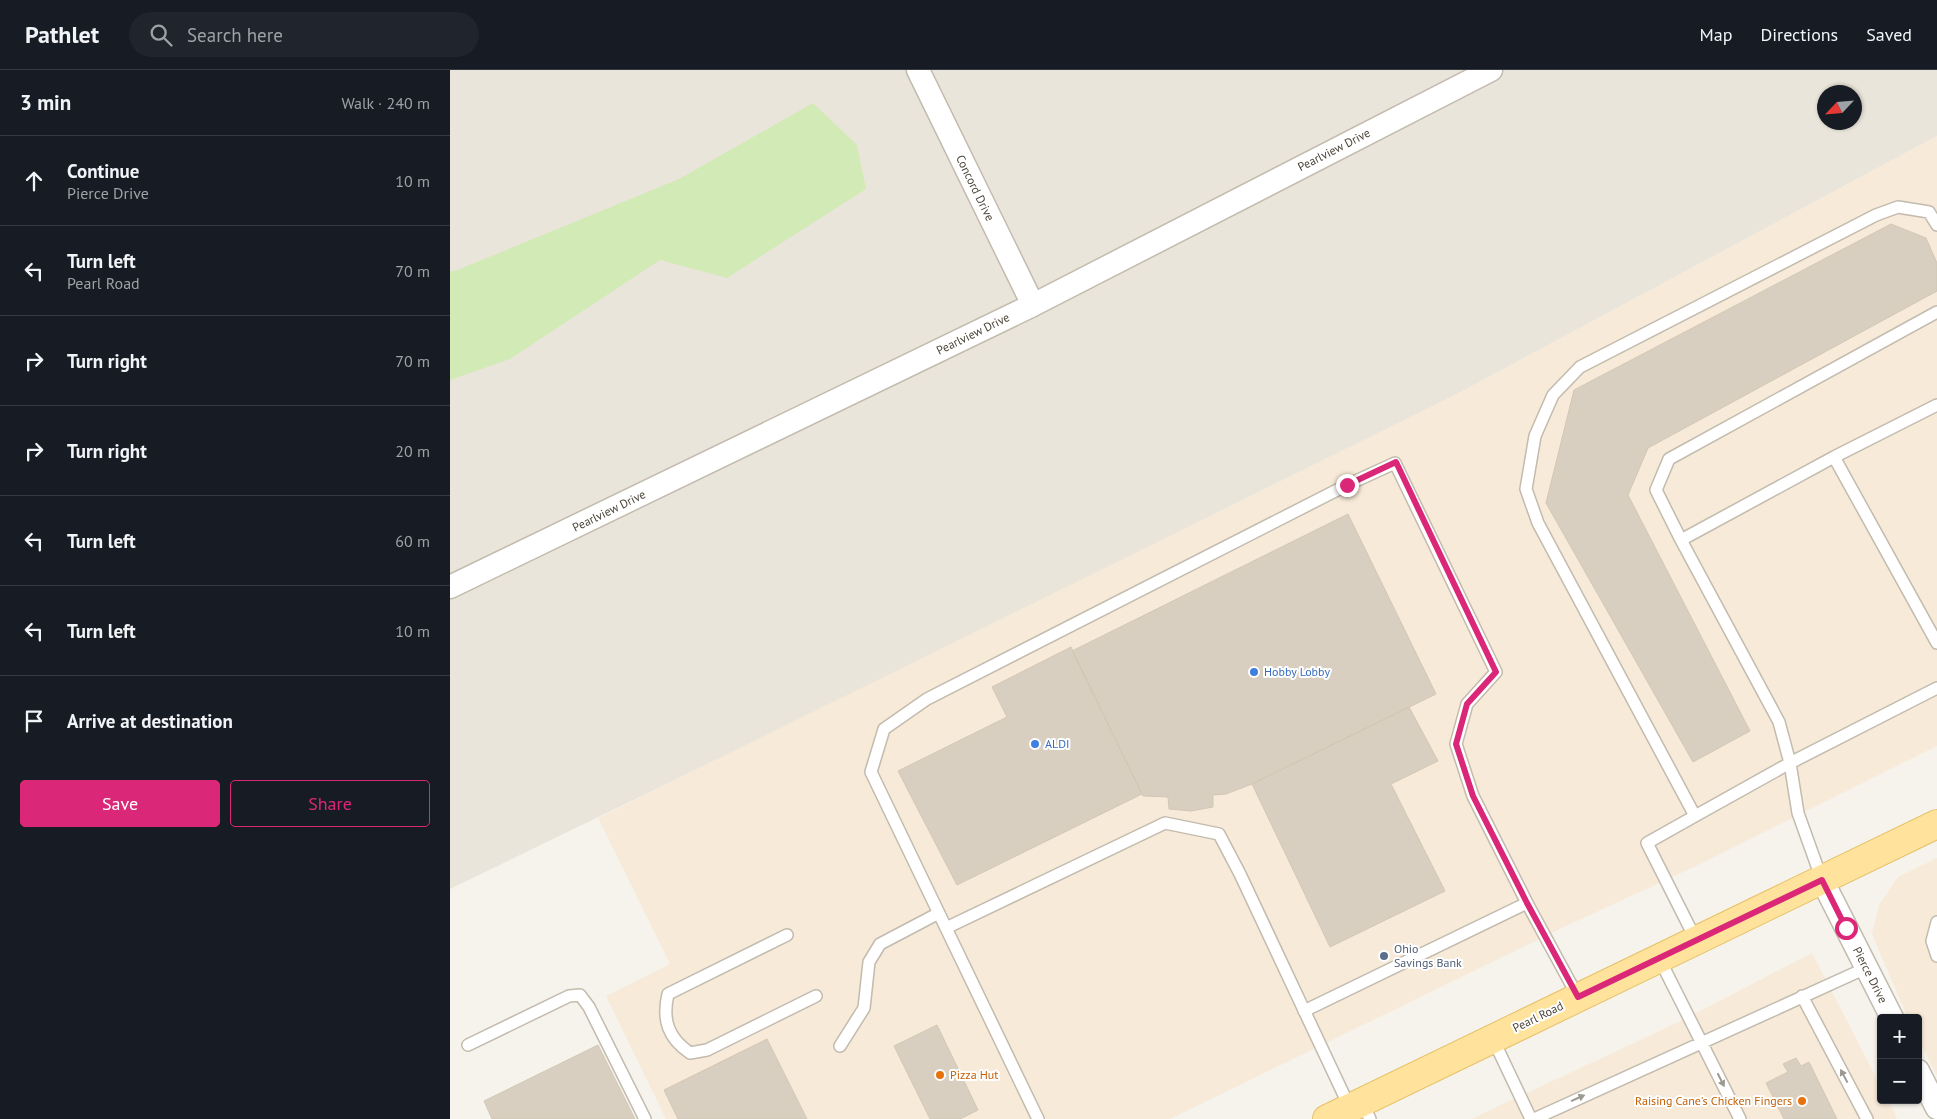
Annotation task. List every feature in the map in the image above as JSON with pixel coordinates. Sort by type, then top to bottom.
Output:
[{"type":"main road","name":"Pearl Road","points":[[1352,1112],[1578,997],[1937,824]]},
{"type":"street","name":"Concord Drive","points":[[918,70],[1032,305]]},
{"type":"street","name":"Pearlview Drive","points":[[450,588],[1032,305],[1491,70]]},
{"type":"street","name":"Pierce Drive","points":[[1822,880],[1890,1014]]},
{"type":"street","points":[[1922,1079],[1937,1108]]},
{"type":"lane","points":[[1695,816],[1538,523],[1526,489],[1536,436],[1553,395],[1580,367],[1876,215],[1898,207],[1906,208],[1929,212],[1937,225]]},
{"type":"lane","points":[[1822,880],[1798,813],[1790,763],[1779,722],[1656,490],[1669,459],[1937,312]]},
{"type":"lane","points":[[1681,540],[1937,405]]},
{"type":"lane","points":[[1834,458],[1937,643]]},
{"type":"lane","points":[[1038,1119],[871,772],[884,728],[927,699],[1330,493],[1396,462],[1496,672],[1467,704],[1456,744],[1473,796],[1527,903],[1578,997]]},
{"type":"lane","points":[[1696,940],[1647,843],[1790,763],[1937,688]]},
{"type":"lane","points":[[946,928],[1165,823],[1219,834],[1352,1112]]},
{"type":"lane","points":[[1304,1011],[1527,903]]},
{"type":"lane","points":[[840,1046],[864,1008],[869,962],[880,944],[939,913]]},
{"type":"lane","points":[[1937,922],[1932,941],[1937,956]]},
{"type":"lane","points":[[787,935],[668,994],[664,1012],[670,1031],[678,1045],[690,1053],[707,1050],[816,996]]},
{"type":"lane","points":[[1659,958],[1740,1119]]},
{"type":"lane","points":[[1493,1039],[1532,1119],[1866,968]]},
{"type":"lane","points":[[468,1045],[569,996],[580,995],[589,1007],[645,1119]]},
{"type":"lane","points":[[1802,996],[1867,1119]]},
{"type":"shaded area","points":[[450,70],[1937,70],[1937,136],[1457,394],[881,680],[450,889]]},
{"type":"shaded area","points":[[1937,136],[1937,746],[1696,866],[1566,926],[1170,1119],[666,1119],[606,996],[670,964],[598,818],[1457,394]]},
{"type":"shaded area","points":[[1937,858],[1937,1076],[1922,1046],[1922,1014],[1906,1014],[1872,934],[1879,905],[1898,877]]},
{"type":"shaded area","points":[[1812,953],[1877,1079],[1877,1104],[1890,1104],[1897,1119],[1471,1119],[1681,1021]]},
{"type":"green space","points":[[813,103],[857,145],[866,189],[727,278],[660,260],[510,359],[450,380],[450,271],[455,271],[679,179]]},
{"type":"building","points":[[1891,224],[1926,238],[1937,263],[1937,291],[1648,448],[1628,495],[1750,731],[1693,762],[1546,503],[1574,390]]},
{"type":"building","name":"Hobby Lobby","points":[[1348,514],[1436,694],[1252,784],[1226,794],[1213,795],[1213,807],[1191,811],[1169,809],[1168,797],[1143,796],[1072,651]]},
{"type":"building","name":"ALDI","points":[[1071,647],[1142,794],[957,885],[898,771],[1007,717],[992,687]]},
{"type":"building","points":[[1409,707],[1438,761],[1391,784],[1445,891],[1330,947],[1252,784]]},
{"type":"building","points":[[937,1025],[978,1110],[960,1119],[930,1119],[894,1046]]},
{"type":"building","points":[[767,1039],[807,1119],[678,1119],[664,1090]]},
{"type":"building","points":[[598,1045],[635,1119],[492,1119],[484,1101]]},
{"type":"building","name":"Raising Cane's Chicken Fingers","points":[[1796,1058],[1801,1066],[1809,1062],[1837,1119],[1784,1119],[1766,1083],[1788,1072],[1783,1064]]},
{"type":"place","name":"Hobby Lobby","points":[[1254,672]]},
{"type":"place","name":"ALDI","points":[[1035,744]]},
{"type":"place","name":"Ohio Savings Bank","points":[[1384,956]]},
{"type":"place","name":"Pizza Hut","points":[[940,1075]]},
{"type":"place","name":"Raising Cane's Chicken Fingers","points":[[1802,1101]]},
{"type":"route","points":[[1347,485],[1396,462],[1496,672],[1467,704],[1456,744],[1473,796],[1527,903],[1578,997],[1822,880],[1846,928]]}]
